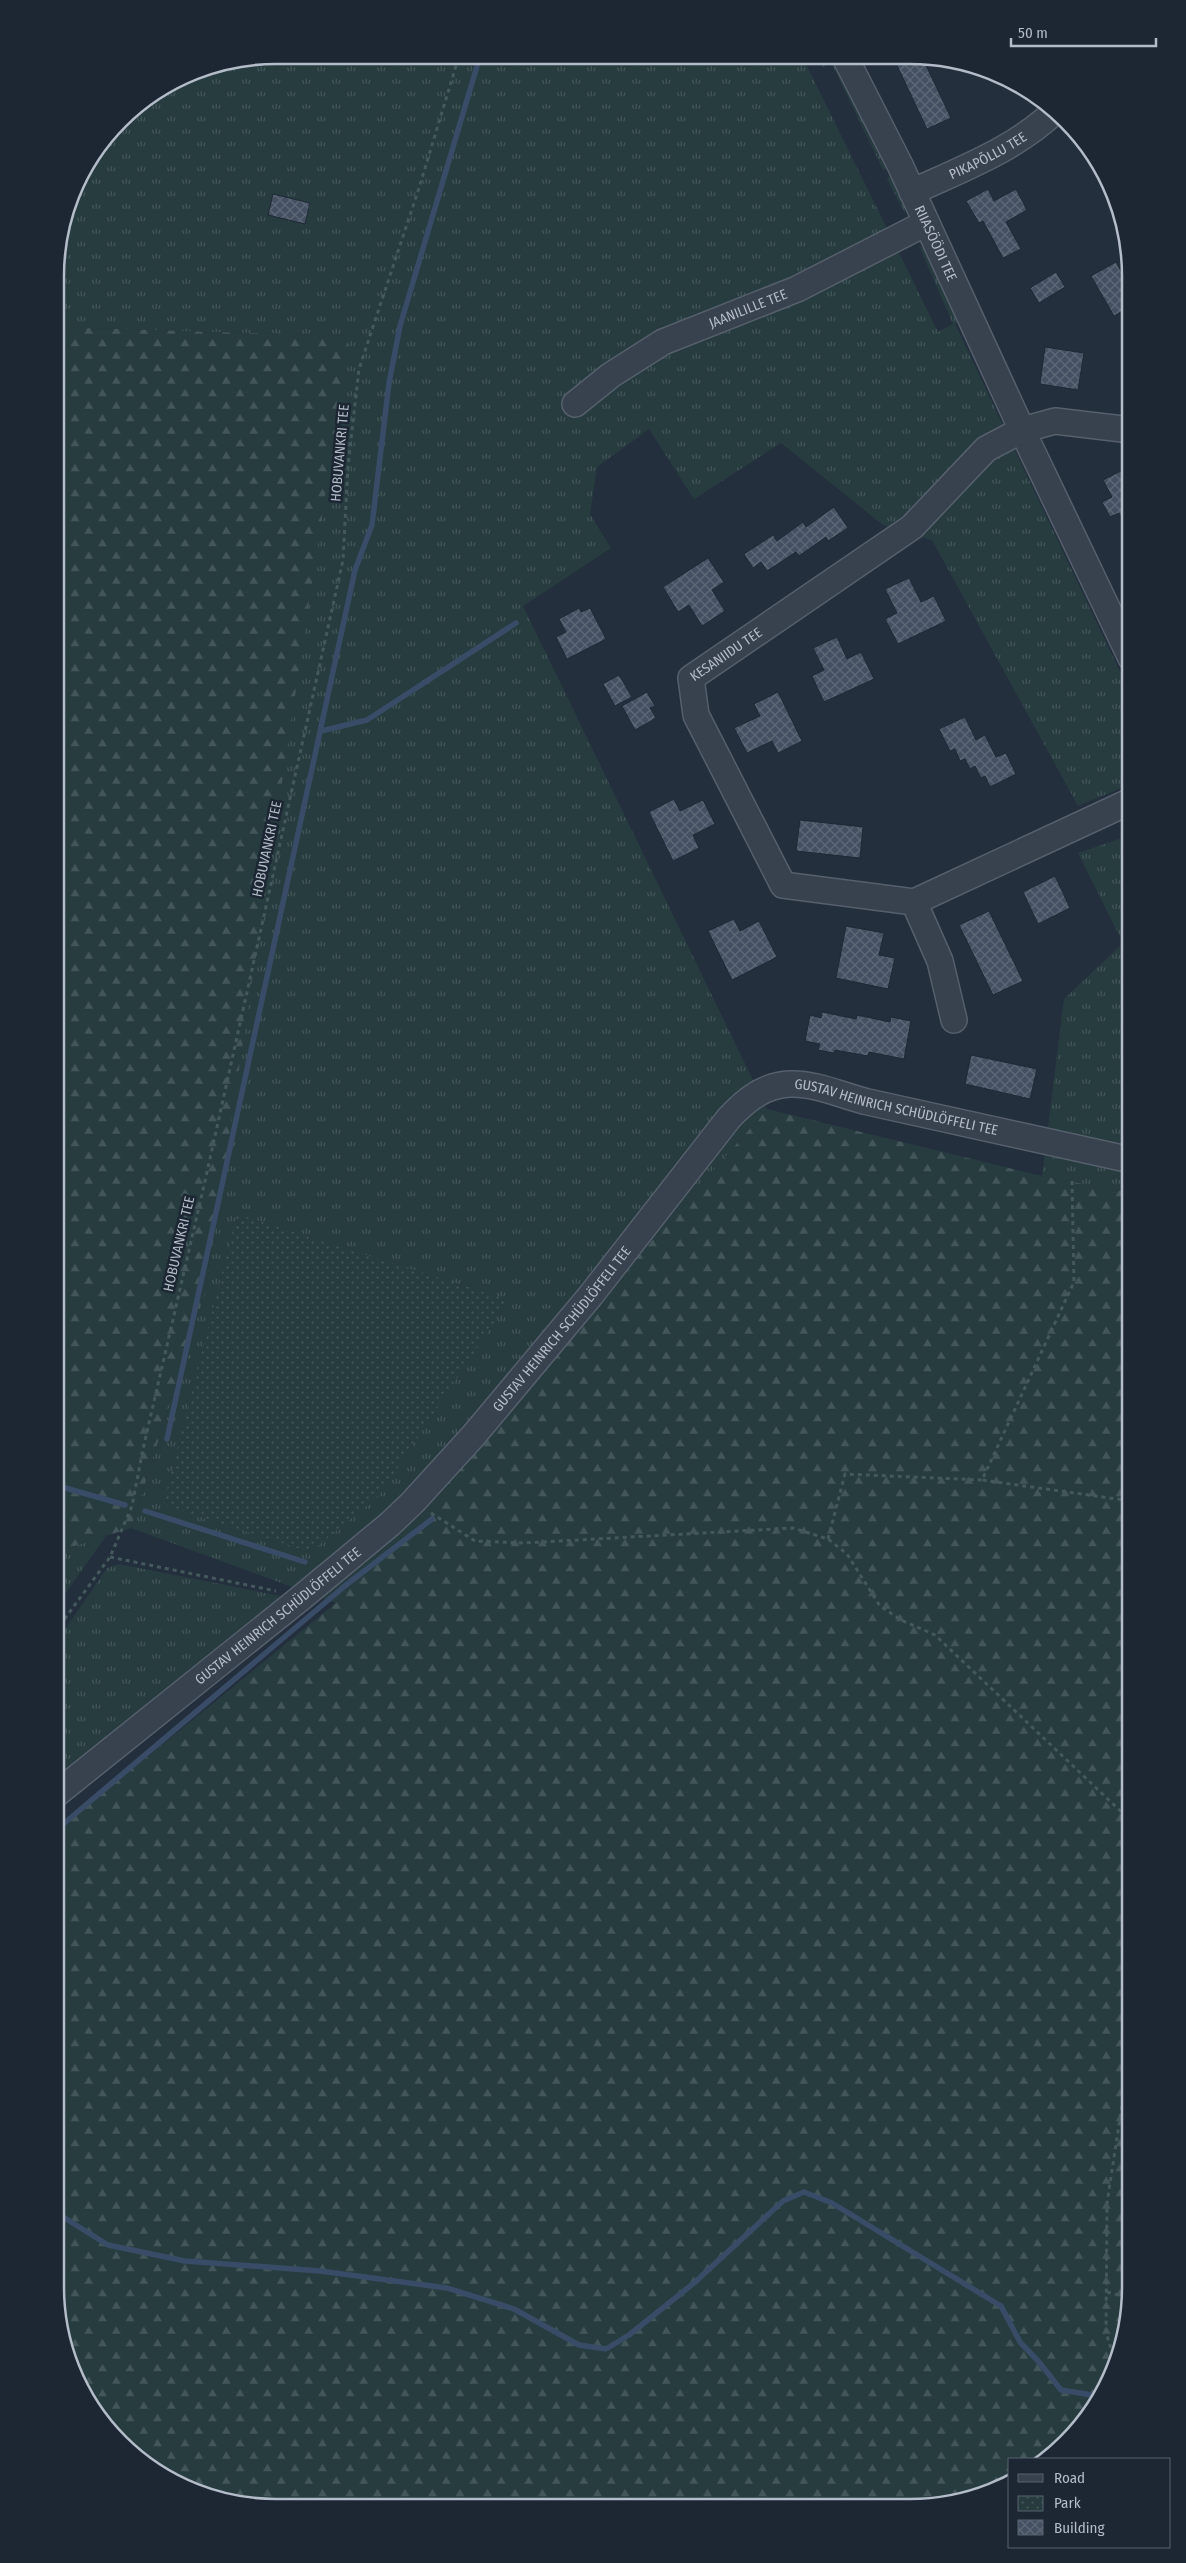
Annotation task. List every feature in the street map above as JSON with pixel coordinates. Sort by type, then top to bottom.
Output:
[{"type":"street","name":"RIIASÖÖDI TEE","points":[[849,64],[912,192],[1022,430],[1122,639]]},
{"type":"street","name":"PIKAPÕLLU TEE","points":[[912,192],[1004,149],[1049,115]]},
{"type":"street","name":"JAANILILLE TEE","points":[[575,404],[611,375],[663,342],[797,288],[926,223]]},
{"type":"street","points":[[1022,430],[1055,421],[1122,429]]},
{"type":"street","name":"KESANIIDU TEE","points":[[914,902],[782,885],[696,714],[690,678],[912,527],[986,449],[1022,430]]},
{"type":"street","points":[[954,1020],[940,961],[914,902],[1122,805]]},
{"type":"street","name":"GUSTAV HEINRICH SCHÜDLÖFFELI TEE","points":[[64,1788],[302,1597],[390,1524],[413,1502],[474,1435],[585,1302],[729,1118],[746,1100],[756,1094],[773,1087],[790,1084],[807,1086],[865,1101],[1122,1158]]},
{"type":"path","name":"HOBUVANKRI TEE","points":[[64,1620],[110,1557],[132,1506],[143,1449],[206,1181],[343,560],[348,466],[359,369],[419,188],[457,64]]},
{"type":"path","points":[[982,1480],[1074,1282],[1072,1181]]},
{"type":"path","points":[[828,1539],[845,1474],[982,1480],[1122,1500]]},
{"type":"path","points":[[413,1502],[475,1541],[524,1543],[792,1528],[828,1539],[847,1554],[880,1606],[901,1620],[935,1636],[1122,1813]]},
{"type":"path","points":[[110,1557],[302,1597]]},
{"type":"path","points":[[1112,2352],[1106,2333],[1107,2203],[1122,2106]]},
{"type":"path","points":[[1106,2292],[1122,2296]]},
{"type":"green space","points":[[262,64],[806,64],[938,332],[953,324],[919,246],[926,249],[962,322],[955,324],[1122,676],[1122,788],[1078,806],[932,540],[883,525],[781,443],[694,499],[649,429],[597,467],[590,514],[611,548],[523,606],[767,1109],[336,1603],[131,1528],[206,1289],[348,336],[64,327],[64,262],[71,221],[80,194],[92,170],[116,136],[136,116],[158,99],[194,80],[221,71]]},
{"type":"green space","points":[[832,64],[838,64],[887,169],[883,170]]},
{"type":"green space","points":[[891,175],[905,204],[905,214],[887,179]]},
{"type":"green space","points":[[64,327],[349,336],[206,1289],[131,1528],[68,1548],[64,1546]]},
{"type":"green space","points":[[1122,838],[1122,941],[1078,853]]},
{"type":"green space","points":[[1122,944],[1122,1191],[1042,1176],[1064,999]]},
{"type":"green space","points":[[767,1109],[1042,1176],[1122,1191],[1122,2301],[1115,2342],[1106,2369],[1087,2405],[1070,2427],[1050,2447],[1036,2458],[1008,2458],[1008,2475],[992,2483],[965,2492],[924,2499],[262,2499],[221,2492],[194,2483],[158,2464],[136,2447],[116,2427],[99,2405],[80,2369],[71,2342],[64,2301],[64,1825],[336,1603]]},
{"type":"green space","points":[[237,1214],[509,1300],[379,1496],[310,1552],[163,1505]]},
{"type":"green space","points":[[106,1536],[64,1595],[64,1546],[68,1548]]},
{"type":"green space","points":[[119,1564],[286,1597],[64,1779],[64,1631],[107,1568]]},
{"type":"building","points":[[896,64],[925,64],[951,118],[927,129]]},
{"type":"building","points":[[988,189],[994,201],[1016,189],[1027,210],[1006,222],[1021,249],[1003,258],[983,221],[979,223],[966,201]]},
{"type":"building","points":[[273,194],[310,203],[305,224],[268,215]]},
{"type":"building","points":[[1116,262],[1122,273],[1122,311],[1114,316],[1091,276]]},
{"type":"building","points":[[1056,272],[1065,287],[1039,303],[1030,288]]},
{"type":"building","points":[[1045,347],[1084,353],[1078,390],[1040,384]]},
{"type":"building","points":[[1122,470],[1122,519],[1119,513],[1110,517],[1102,502],[1112,497],[1103,480]]},
{"type":"building","points":[[834,507],[848,528],[828,541],[826,537],[799,556],[796,552],[767,571],[761,562],[753,568],[744,554],[773,535],[777,541],[803,522],[806,527]]},
{"type":"building","points":[[708,558],[724,582],[712,590],[725,611],[702,626],[689,605],[678,612],[663,587]]},
{"type":"building","points":[[909,578],[921,602],[934,596],[946,621],[898,644],[885,619],[897,613],[885,589]]},
{"type":"building","points":[[579,608],[581,612],[590,608],[606,639],[567,659],[556,637],[566,632],[559,619]]},
{"type":"building","points":[[837,637],[847,659],[861,652],[874,679],[824,702],[812,676],[824,670],[813,648]]},
{"type":"building","points":[[619,675],[632,697],[615,706],[603,684]]},
{"type":"building","points":[[647,692],[655,706],[650,708],[656,718],[635,730],[622,706]]},
{"type":"building","points":[[778,692],[802,741],[778,753],[772,741],[747,753],[734,728],[760,716],[754,704]]},
{"type":"building","points":[[965,717],[976,740],[985,735],[996,757],[1006,753],[1016,774],[990,787],[985,776],[981,778],[975,766],[970,769],[965,759],[960,761],[955,749],[950,751],[939,729]]},
{"type":"building","points":[[674,799],[680,811],[703,800],[715,824],[693,835],[699,848],[673,861],[649,812]]},
{"type":"building","points":[[800,820],[863,827],[860,858],[796,851]]},
{"type":"building","points":[[1055,876],[1070,908],[1038,924],[1023,892]]},
{"type":"building","points":[[989,911],[1023,981],[993,995],[959,925]]},
{"type":"building","points":[[734,919],[740,931],[759,921],[777,957],[732,980],[708,931]]},
{"type":"building","points":[[846,926],[884,933],[879,955],[895,958],[888,989],[836,978]]},
{"type":"building","points":[[822,1012],[856,1019],[857,1015],[890,1022],[891,1017],[911,1021],[904,1059],[869,1052],[868,1056],[835,1050],[834,1053],[818,1050],[820,1044],[805,1041],[810,1015],[821,1018]]},
{"type":"building","points":[[971,1055],[1037,1069],[1030,1099],[965,1084]]},
{"type":"waterway","points":[[167,1439],[355,570],[372,525],[389,383],[400,326],[478,64]]},
{"type":"waterway","points":[[321,731],[367,720],[516,623]]},
{"type":"waterway","points":[[64,1488],[125,1505]]},
{"type":"waterway","points":[[145,1511],[305,1562]]},
{"type":"waterway","points":[[64,1823],[346,1585],[432,1519]]},
{"type":"waterway","points":[[64,2218],[108,2245],[185,2261],[320,2271],[447,2288],[514,2309],[579,2345],[606,2349],[629,2335],[694,2283],[783,2201],[804,2192],[832,2203],[1001,2306],[1020,2342],[1061,2390],[1093,2395]]}]
